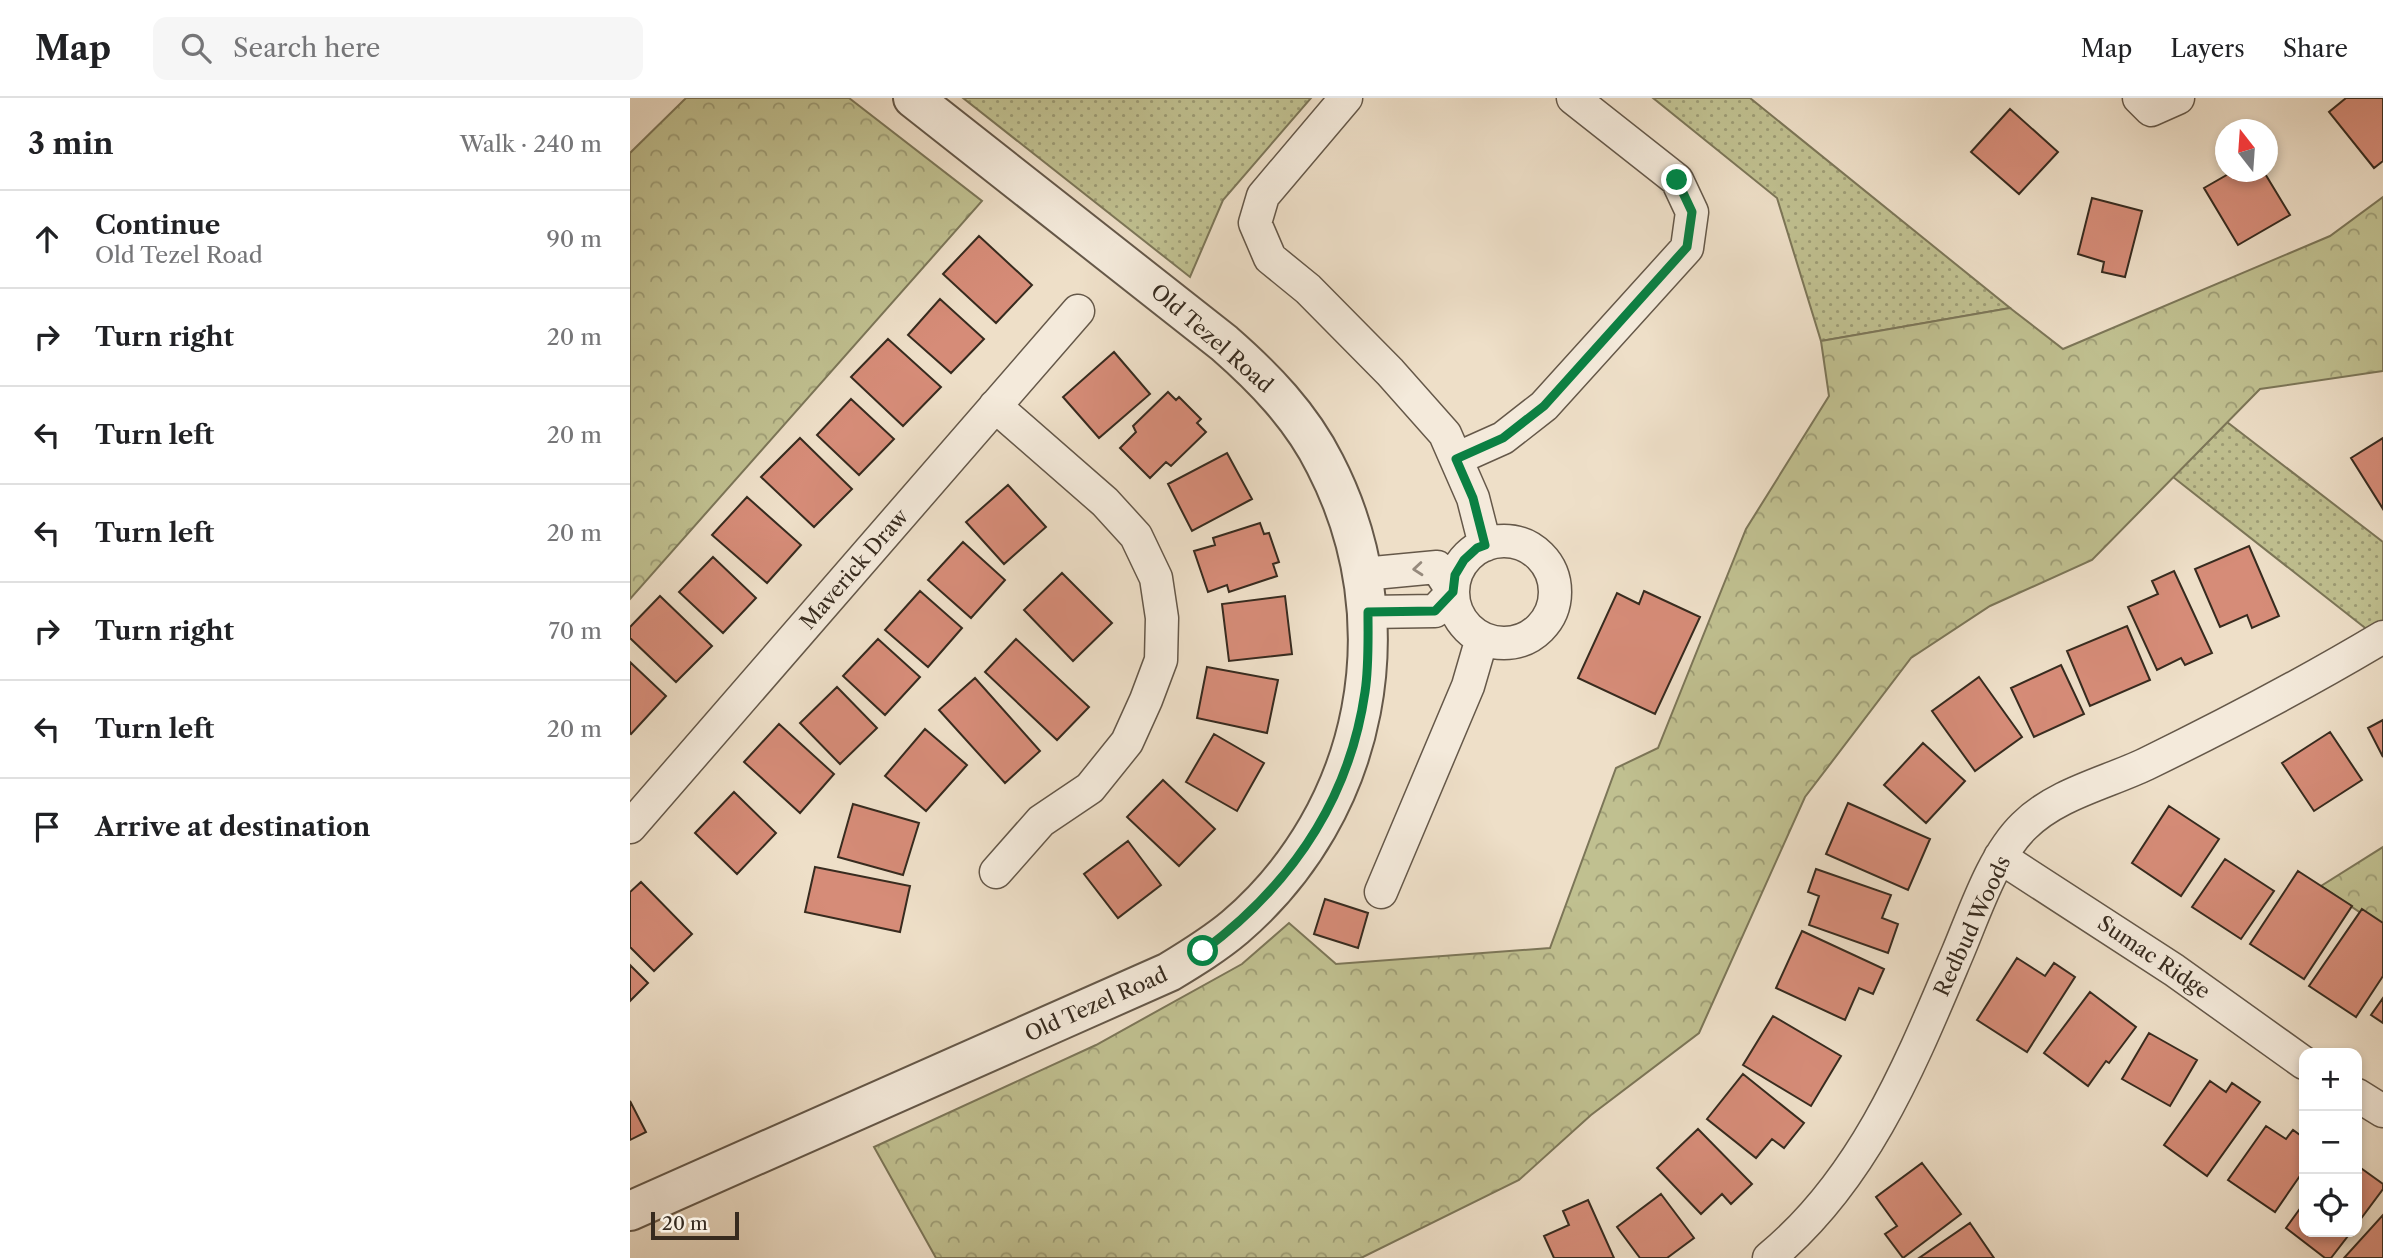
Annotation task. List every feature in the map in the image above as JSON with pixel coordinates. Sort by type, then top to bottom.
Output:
[{"type":"street","name":"Old Tezel Road","points":[[630,1211],[1169,972],[1203,951],[1234,928],[1263,900],[1289,871],[1312,839],[1331,804],[1358,730],[1368,652],[1368,612],[1363,573],[1341,498],[1304,429],[1271,387],[1224,343],[913,98]]},
{"type":"street","points":[[1346,98],[1263,196],[1255,223],[1270,258],[1308,289],[1390,372],[1445,434],[1473,498],[1485,545]]},
{"type":"street","points":[[1456,459],[1503,438],[1544,406],[1687,247],[1692,212],[1677,180],[1573,98]]},
{"type":"street","points":[[2139,98],[2151,110],[2178,98]]},
{"type":"street","name":"Maverick Draw","points":[[630,827],[1078,311]]},
{"type":"street","points":[[995,406],[1105,502],[1136,536],[1156,578],[1162,618],[1161,660],[1127,742],[1090,788],[1041,821],[996,872]]},
{"type":"street","points":[[1510,541],[1527,546],[1541,556],[1551,570],[1556,587],[1551,611],[1537,631],[1522,640],[1507,643],[1482,638],[1463,623],[1455,609],[1455,575],[1464,560],[1477,548],[1485,545],[1510,541]]},
{"type":"street","points":[[1363,573],[1437,567],[1453,592]]},
{"type":"street","points":[[1368,612],[1435,611],[1453,592]]},
{"type":"street","name":"Redbud Woods","points":[[1784,1254],[1831,1196],[1892,1102],[1920,1044],[2000,857],[2024,826],[2060,800],[2119,776],[2226,725],[2383,637]]},
{"type":"street","points":[[1381,892],[1468,686],[1482,638]]},
{"type":"street","name":"Sumac Ridge","points":[[2000,857],[2174,970],[2299,1059]]},
{"type":"street","points":[[2362,1098],[2383,1111]]},
{"type":"green space","points":[[686,98],[849,98],[982,201],[630,599],[630,153]]},
{"type":"green space","points":[[963,98],[1311,98],[1223,200],[1190,277]]},
{"type":"green space","points":[[1653,98],[1750,98],[2010,308],[1821,341],[1777,198]]},
{"type":"green space","points":[[2383,197],[2383,371],[2260,389],[2092,560],[1990,606],[1911,658],[1805,797],[1699,1033],[1591,1115],[1519,1180],[1361,1258],[936,1258],[874,1147],[1096,1045],[1242,964],[1289,923],[1336,964],[1550,948],[1616,768],[1658,748],[1746,529],[1829,396],[1821,341],[2010,308],[2063,349],[2330,236]]},
{"type":"green space","points":[[2227,422],[2383,542],[2383,642],[2173,477]]},
{"type":"green space","points":[[2383,847],[2383,928],[2321,886]]},
{"type":"building","points":[[2346,98],[2383,98],[2383,161],[2374,168],[2329,112]]},
{"type":"building","points":[[2010,109],[2058,152],[2019,194],[1971,152]]},
{"type":"building","points":[[2215,182],[2270,182],[2290,215],[2238,245],[2204,188]]},
{"type":"building","points":[[2092,198],[2142,211],[2125,277],[2102,272],[2104,262],[2078,254]]},
{"type":"building","points":[[979,236],[1032,285],[996,323],[943,274]]},
{"type":"building","points":[[940,299],[984,339],[951,373],[908,335]]},
{"type":"building","points":[[888,339],[941,387],[903,426],[851,377]]},
{"type":"building","points":[[1114,352],[1150,394],[1099,438],[1063,397]]},
{"type":"building","points":[[1168,392],[1176,400],[1179,397],[1201,419],[1197,423],[1206,432],[1171,466],[1166,462],[1150,478],[1120,448],[1136,432],[1133,426]]},
{"type":"building","points":[[851,399],[894,439],[859,475],[817,435]]},
{"type":"building","points":[[800,438],[852,489],[814,527],[761,477]]},
{"type":"building","points":[[2383,438],[2383,509],[2351,458]]},
{"type":"building","points":[[1227,453],[1252,499],[1192,531],[1168,484]]},
{"type":"building","points":[[1008,485],[1046,527],[1004,564],[966,522]]},
{"type":"building","points":[[747,497],[801,545],[767,583],[712,535]]},
{"type":"building","points":[[1260,523],[1264,534],[1269,533],[1279,562],[1273,564],[1277,576],[1229,592],[1227,585],[1208,592],[1194,551],[1215,545],[1213,538]]},
{"type":"building","points":[[963,542],[1005,580],[971,618],[928,580]]},
{"type":"building","points":[[2249,546],[2279,616],[2252,628],[2247,615],[2220,627],[2195,569]]},
{"type":"building","points":[[713,557],[756,598],[723,633],[679,592]]},
{"type":"building","points":[[2174,571],[2212,653],[2185,665],[2181,658],[2157,670],[2128,607],[2158,594],[2152,581]]},
{"type":"building","points":[[1062,573],[1112,623],[1073,661],[1024,610]]},
{"type":"building","points":[[920,591],[962,628],[928,667],[885,630]]},
{"type":"building","points":[[1644,591],[1700,617],[1655,714],[1578,678],[1617,593],[1639,604]]},
{"type":"building","points":[[660,596],[712,646],[676,682],[630,638],[630,627]]},
{"type":"building","points":[[1285,596],[1292,654],[1229,661],[1222,604]]},
{"type":"building","points":[[2127,626],[2150,680],[2090,706],[2067,651]]},
{"type":"building","points":[[878,639],[920,677],[885,715],[843,676]]},
{"type":"building","points":[[1016,639],[1089,707],[1057,740],[985,672]]},
{"type":"building","points":[[630,662],[666,696],[631,734],[630,733]]},
{"type":"building","points":[[2061,665],[2084,714],[2034,737],[2011,688]]},
{"type":"building","points":[[1207,667],[1278,680],[1267,733],[1197,718]]},
{"type":"building","points":[[1979,677],[2022,737],[1975,771],[1932,711]]},
{"type":"building","points":[[975,678],[1040,751],[1005,783],[939,710]]},
{"type":"building","points":[[837,687],[877,728],[840,764],[800,723]]},
{"type":"building","points":[[2383,720],[2383,757],[2368,728]]},
{"type":"building","points":[[779,724],[834,774],[800,813],[744,762]]},
{"type":"building","points":[[925,729],[967,765],[926,811],[885,776]]},
{"type":"building","points":[[2330,732],[2362,780],[2314,811],[2282,763]]},
{"type":"building","points":[[1214,734],[1264,763],[1237,811],[1186,782]]},
{"type":"building","points":[[1923,743],[1965,781],[1926,823],[1884,785]]},
{"type":"building","points":[[1163,780],[1215,829],[1179,866],[1127,817]]},
{"type":"building","points":[[734,792],[776,833],[737,874],[695,833]]},
{"type":"building","points":[[1848,803],[1930,839],[1908,890],[1826,854]]},
{"type":"building","points":[[853,804],[919,823],[903,875],[838,857]]},
{"type":"building","points":[[2169,806],[2219,839],[2181,896],[2132,863]]},
{"type":"building","points":[[1128,841],[1161,885],[1118,918],[1084,874]]},
{"type":"building","points":[[2225,859],[2274,891],[2241,939],[2192,907]]},
{"type":"building","points":[[815,867],[910,886],[900,932],[805,912]]},
{"type":"building","points":[[1816,869],[1891,895],[1882,918],[1898,924],[1888,953],[1809,925],[1819,896],[1808,892]]},
{"type":"building","points":[[2298,871],[2352,906],[2304,979],[2250,944]]},
{"type":"building","points":[[641,882],[692,934],[654,971],[630,947],[630,892]]},
{"type":"building","points":[[1325,899],[1368,913],[1358,948],[1314,934]]},
{"type":"building","points":[[2362,909],[2383,923],[2383,976],[2356,1017],[2309,986]]},
{"type":"building","points":[[1802,931],[1884,969],[1873,994],[1859,988],[1845,1020],[1776,988]]},
{"type":"building","points":[[2017,958],[2045,976],[2054,963],[2075,977],[2027,1052],[1977,1020]]},
{"type":"building","points":[[630,965],[648,983],[630,1001]]},
{"type":"building","points":[[2090,992],[2136,1027],[2088,1086],[2044,1053]]},
{"type":"building","points":[[2383,998],[2383,1023],[2371,1015]]},
{"type":"building","points":[[1773,1016],[1841,1056],[1811,1106],[1743,1065]]},
{"type":"building","points":[[2149,1033],[2197,1060],[2170,1106],[2122,1079]]},
{"type":"building","points":[[1743,1074],[1804,1123],[1784,1148],[1772,1139],[1756,1158],[1707,1119]]},
{"type":"building","points":[[2210,1081],[2226,1092],[2232,1083],[2260,1102],[2207,1176],[2164,1145]]},
{"type":"building","points":[[630,1101],[646,1132],[630,1140]]},
{"type":"building","points":[[2266,1126],[2286,1139],[2293,1130],[2299,1134],[2299,1177],[2275,1212],[2228,1180]]},
{"type":"building","points":[[1698,1129],[1752,1184],[1731,1204],[1722,1194],[1701,1214],[1657,1168]]},
{"type":"building","points":[[1922,1163],[1961,1214],[1903,1258],[1885,1234],[1897,1226],[1876,1197]]},
{"type":"building","points":[[2362,1169],[2383,1184],[2383,1189],[2362,1217]]},
{"type":"building","points":[[1661,1194],[1694,1238],[1667,1258],[1640,1258],[1617,1227]]},
{"type":"building","points":[[1588,1200],[1614,1258],[1554,1258],[1544,1236],[1569,1225],[1563,1211]]},
{"type":"building","points":[[2299,1210],[2299,1237],[2347,1237],[2331,1258],[2325,1258],[2286,1228]]},
{"type":"building","points":[[2383,1215],[2383,1258],[2344,1258]]},
{"type":"building","points":[[1970,1223],[1994,1258],[1919,1258]]},
{"type":"route","points":[[1203,951],[1234,928],[1289,871],[1312,839],[1331,804],[1358,730],[1365,691],[1368,612],[1435,611],[1453,592],[1455,575],[1464,560],[1477,548],[1485,545],[1473,498],[1456,459],[1503,438],[1544,406],[1687,247],[1692,212],[1677,180]]}]
